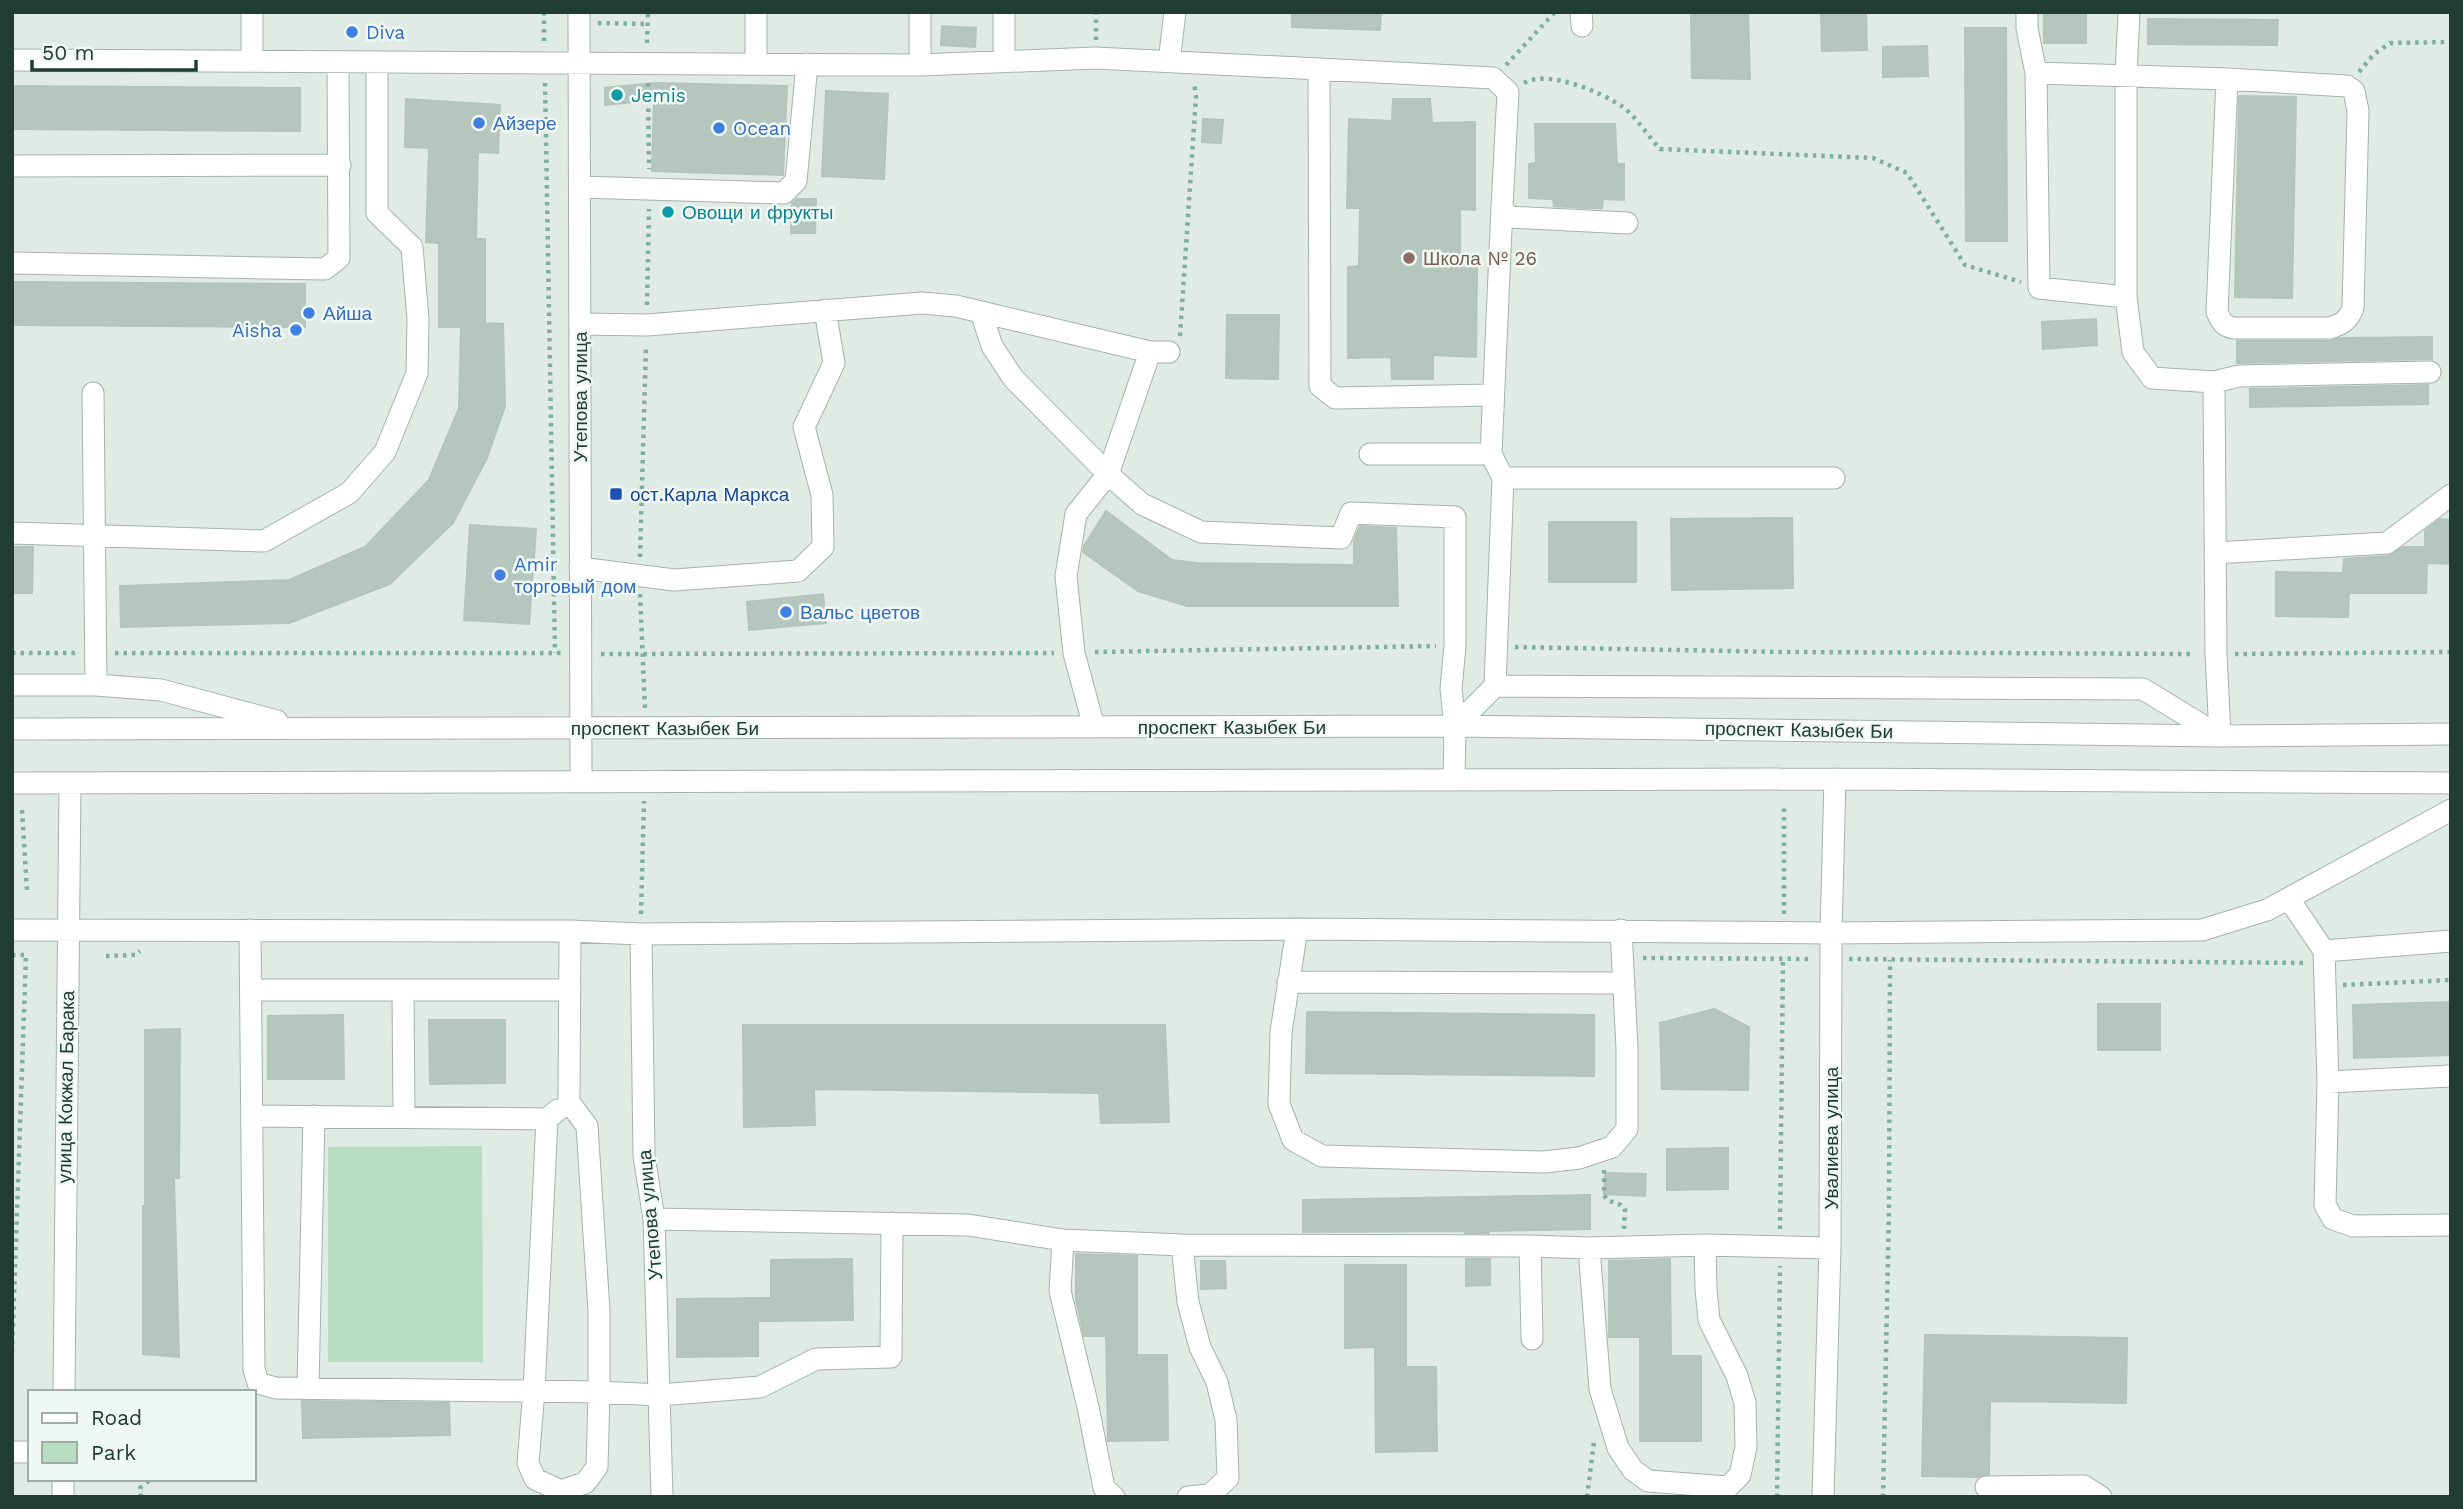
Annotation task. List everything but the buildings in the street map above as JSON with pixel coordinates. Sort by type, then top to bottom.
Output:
[{"type":"street","points":[[252,61],[253,12]]},
{"type":"street","points":[[756,12],[756,64]]},
{"type":"street","points":[[920,12],[920,65]]},
{"type":"street","points":[[1003,61],[1004,12]]},
{"type":"street","points":[[1169,62],[1175,12]]},
{"type":"street","points":[[2027,12],[2027,28],[2036,73],[2039,288],[2126,297]]},
{"type":"street","points":[[2129,12],[2126,75],[2126,297],[2133,352],[2152,378],[2214,382],[2239,376],[2430,372]]},
{"type":"street","name":"Утепова улица","points":[[581,782],[579,63],[588,18]]},
{"type":"street","points":[[12,60],[920,65],[1095,58],[1319,69],[1500,85],[1502,207],[1491,454],[1503,478],[1495,686],[1455,726]]},
{"type":"street","points":[[12,263],[325,269],[339,258],[338,62]]},
{"type":"street","points":[[12,533],[264,541],[349,493],[384,452],[416,373],[418,319],[412,247],[377,213],[377,62]]},
{"type":"street","points":[[580,187],[784,193],[796,181],[807,64]]},
{"type":"street","points":[[1319,69],[1320,386],[1335,398],[1493,395]]},
{"type":"street","points":[[2036,73],[2227,79],[2347,86],[2354,91],[2358,111],[2353,308],[2348,319],[2330,328],[2234,328],[2227,327],[2217,312],[2227,79]]},
{"type":"street","points":[[12,166],[340,165]]},
{"type":"street","points":[[1502,207],[1508,217],[1628,223]]},
{"type":"street","points":[[580,324],[647,325],[922,303],[956,306],[1159,352],[1108,474],[1076,514],[1066,576],[1074,653],[1094,727]]},
{"type":"street","points":[[580,568],[674,580],[798,571],[823,547],[822,495],[804,427],[834,363],[825,310]]},
{"type":"street","points":[[981,312],[992,346],[1013,378],[1108,474],[1142,504],[1201,532],[1341,538],[1352,513],[1455,517],[1455,646],[1451,690],[1455,726],[1454,780]]},
{"type":"street","points":[[2214,382],[2220,736]]},
{"type":"street","points":[[93,393],[96,685]]},
{"type":"street","points":[[1370,454],[1491,454]]},
{"type":"street","points":[[1503,478],[1834,478]]},
{"type":"street","points":[[2215,553],[2388,543],[2451,495]]},
{"type":"street","points":[[12,685],[96,685],[161,690],[306,729]]},
{"type":"street","points":[[1495,686],[2143,689],[2220,736]]},
{"type":"street","name":"проспект Казыбек Би","points":[[12,729],[1455,726],[2220,736],[2451,734]]},
{"type":"street","points":[[12,783],[1835,779],[2451,783]]},
{"type":"street","name":"Увалиева улица","points":[[1823,1497],[1830,1248],[1831,933],[1835,779]]},
{"type":"street","name":"улица Кокжал Барака","points":[[64,1390],[69,783]]},
{"type":"street","points":[[12,930],[570,930],[641,934],[1297,929],[1831,933],[2202,930],[2267,911],[2451,810]]},
{"type":"street","points":[[2289,899],[2324,957],[2328,1082],[2325,1205],[2333,1219],[2353,1226],[2451,1225]]},
{"type":"street","points":[[1297,929],[1281,1032],[1279,1104],[1293,1140],[1322,1156],[1544,1162],[1579,1158],[1612,1147],[1627,1129],[1621,930]]},
{"type":"street","points":[[250,930],[254,1369],[258,1383],[276,1388],[534,1390],[660,1395],[760,1387],[816,1359],[891,1357],[892,1223]]},
{"type":"street","points":[[547,1119],[528,1463],[535,1479],[561,1491],[585,1483],[597,1467],[600,1392],[599,1311],[587,1126],[569,1101],[570,930]]},
{"type":"street","name":"Утепова улица","points":[[641,934],[644,1156],[654,1219],[662,1497]]},
{"type":"street","points":[[2324,957],[2451,942]]},
{"type":"street","points":[[1288,982],[1624,983]]},
{"type":"street","points":[[251,990],[570,990]]},
{"type":"street","points":[[403,991],[404,1116]]},
{"type":"street","points":[[2328,1082],[2451,1076]]},
{"type":"street","points":[[252,1116],[547,1119],[569,1101]]},
{"type":"street","points":[[308,1388],[314,1116]]},
{"type":"street","points":[[654,1219],[968,1225],[1063,1240],[1182,1245],[1589,1248],[1706,1245],[1830,1248]]},
{"type":"street","points":[[1063,1240],[1060,1291],[1088,1407],[1104,1489],[1114,1497]]},
{"type":"street","points":[[1182,1245],[1188,1303],[1200,1347],[1217,1382],[1226,1420],[1228,1478],[1210,1496],[1188,1497]]},
{"type":"street","points":[[1589,1248],[1600,1389],[1618,1448],[1633,1470],[1648,1481],[1728,1487],[1740,1475],[1746,1447],[1745,1403],[1737,1376],[1709,1320],[1706,1245]]},
{"type":"street","points":[[1530,1246],[1532,1339]]},
{"type":"street","points":[[1986,1487],[2084,1486],[2101,1497]]},
{"type":"path","points":[[544,12],[555,653]]},
{"type":"path","points":[[645,728],[639,577],[647,325],[648,12]]},
{"type":"path","points":[[1500,85],[1555,12]]},
{"type":"path","points":[[588,18],[648,24]]},
{"type":"path","points":[[2347,86],[2375,54],[2390,43],[2451,42]]},
{"type":"path","points":[[1159,352],[1180,340],[1196,96],[1194,83],[1183,71],[1169,62]]},
{"type":"path","points":[[1500,85],[1531,79],[1574,83],[1623,108],[1660,149],[1873,158],[1906,173],[1965,265],[2039,288]]},
{"type":"path","points":[[12,653],[580,653]]},
{"type":"path","points":[[641,934],[645,782]]},
{"type":"path","points":[[1777,1497],[1784,807]]},
{"type":"path","points":[[22,810],[27,890]]},
{"type":"path","points":[[12,955],[26,955],[12,1354]]},
{"type":"path","points":[[1622,958],[1890,960],[2324,957]]},
{"type":"path","points":[[1882,1497],[1890,960]]},
{"type":"path","points":[[2325,986],[2451,980]]},
{"type":"path","points":[[1605,1149],[1604,1195],[1607,1200],[1625,1209],[1623,1247]]},
{"type":"path","points":[[141,1497],[140,1488],[149,1481]]},
{"type":"green space","points":[[482,1146],[483,1362],[328,1362],[328,1147]]},
{"type":"place","name":"Diva","points":[[352,32]]},
{"type":"place","name":"Jemis","points":[[617,95]]},
{"type":"place","name":"Айзере","points":[[479,123]]},
{"type":"place","name":"Ocean","points":[[719,128]]},
{"type":"place","name":"Овощи и фрукты","points":[[668,212]]},
{"type":"place","name":"Школа № 26","points":[[1409,258]]},
{"type":"place","name":"Айша","points":[[309,313]]},
{"type":"place","name":"Aisha","points":[[296,330]]},
{"type":"place","name":"ост.Карла Маркса","points":[[616,494]]},
{"type":"place","name":"Amir торговый дом","points":[[500,575]]},
{"type":"place","name":"Вальс цветов","points":[[786,612]]}]
